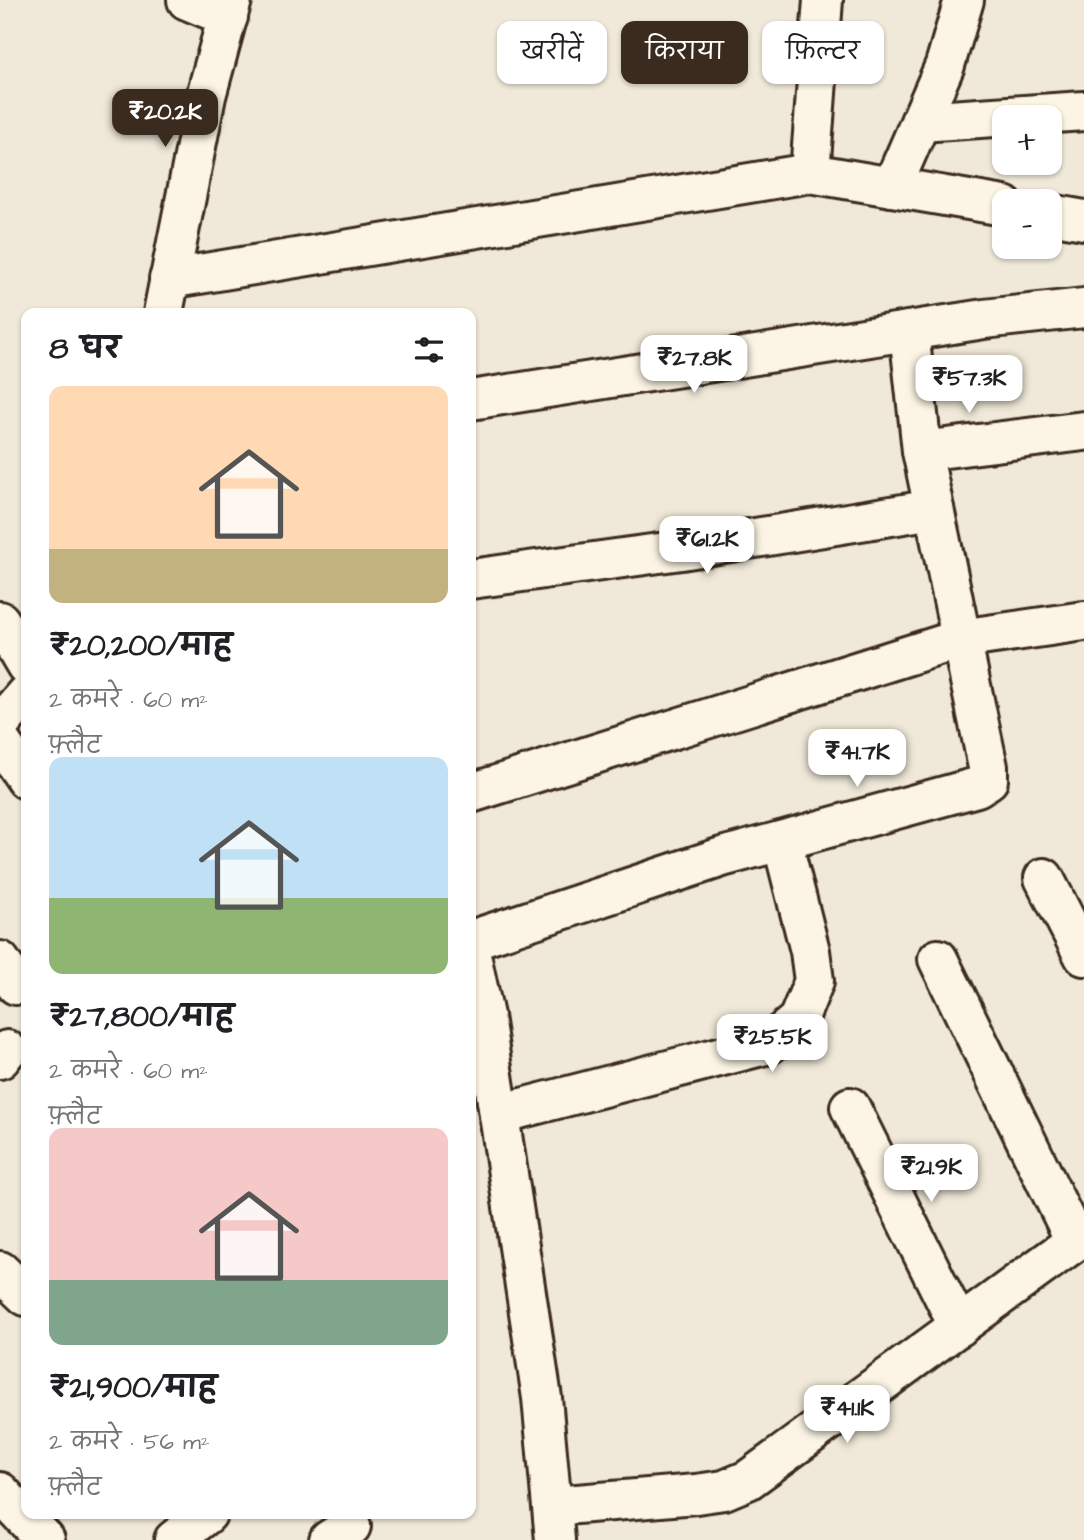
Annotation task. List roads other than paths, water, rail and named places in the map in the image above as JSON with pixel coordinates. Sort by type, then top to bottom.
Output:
[{"type":"street","points":[[187,0],[230,9],[206,96],[166,296],[810,173],[992,204]]},
{"type":"street","points":[[810,173],[823,0]]},
{"type":"street","points":[[892,187],[945,65],[964,0]]},
{"type":"street","points":[[920,122],[1084,111]]},
{"type":"street","points":[[1062,216],[1084,220]]},
{"type":"street","points":[[476,399],[984,318],[1084,308]]},
{"type":"street","points":[[476,938],[722,857],[977,787],[988,780],[988,767],[922,451],[909,331]]},
{"type":"street","points":[[922,451],[1084,430]]},
{"type":"street","points":[[476,578],[681,550],[933,509]]},
{"type":"street","points":[[0,621],[21,657]]},
{"type":"street","points":[[476,791],[960,639],[1084,621]]},
{"type":"street","points":[[0,724],[21,700]]},
{"type":"street","points":[[0,741],[21,772]]},
{"type":"street","points":[[490,1127],[769,1044],[798,1020],[814,982],[810,951],[782,841]]},
{"type":"street","points":[[1044,878],[1084,956]]},
{"type":"street","points":[[476,978],[484,1016],[490,1127],[530,1321],[542,1398],[554,1523],[724,1490],[748,1480],[1080,1238],[938,959]]},
{"type":"street","points":[[850,1107],[958,1327]]},
{"type":"street","points":[[0,1271],[21,1291]]},
{"type":"street","points":[[8,1493],[21,1510]]},
{"type":"street","points":[[28,1519],[45,1540]]},
{"type":"street","points":[[174,1540],[201,1519]]}]
